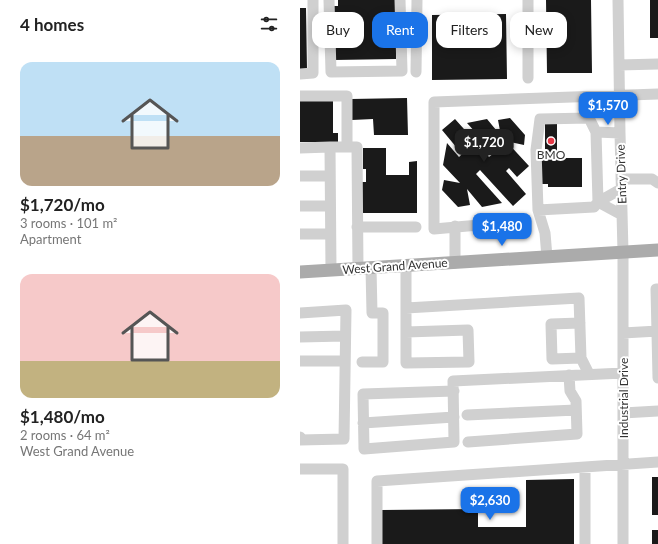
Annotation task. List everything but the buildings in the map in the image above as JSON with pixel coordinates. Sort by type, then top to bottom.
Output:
[{"type":"main road","name":"West Grand Avenue","points":[[300,272],[658,250]]},
{"type":"street","points":[[300,74],[313,73],[313,0]]},
{"type":"street","points":[[329,0],[331,72],[402,71],[400,0]]},
{"type":"street","points":[[416,72],[417,0]]},
{"type":"street","points":[[528,0],[528,78]]},
{"type":"street","name":"Entry Drive","points":[[618,0],[621,184],[624,252]]},
{"type":"street","points":[[619,65],[658,64]]},
{"type":"street","points":[[523,221],[434,229],[434,102],[658,94]]},
{"type":"street","points":[[300,96],[347,96],[347,147]]},
{"type":"street","points":[[547,257],[545,232],[538,210],[536,150],[540,119],[589,118],[596,132],[598,202]]},
{"type":"street","points":[[596,132],[620,133]]},
{"type":"street","points":[[330,147],[331,270]]},
{"type":"street","points":[[300,148],[357,147],[358,269]]},
{"type":"street","points":[[300,176],[330,176]]},
{"type":"street","points":[[538,210],[594,208],[598,202],[621,184],[656,179]]},
{"type":"street","points":[[598,202],[622,215]]},
{"type":"street","points":[[300,206],[330,206]]},
{"type":"street","points":[[455,226],[455,262]]},
{"type":"street","points":[[357,227],[416,227]]},
{"type":"street","points":[[300,234],[330,234]]},
{"type":"street","name":"Industrial Drive","points":[[623,544],[624,252]]},
{"type":"street","points":[[406,266],[406,308],[406,332],[406,363],[469,362],[468,330],[406,332]]},
{"type":"street","points":[[362,362],[383,362],[383,313],[372,313],[371,268]]},
{"type":"street","points":[[658,289],[656,289],[658,378]]},
{"type":"street","points":[[406,308],[579,298],[581,358],[589,374]]},
{"type":"street","points":[[300,313],[346,310],[344,439],[300,440],[300,437]]},
{"type":"street","points":[[580,323],[551,324],[552,359],[581,358]]},
{"type":"street","points":[[623,334],[657,331]]},
{"type":"street","points":[[300,337],[345,336]]},
{"type":"street","points":[[300,361],[345,361]]},
{"type":"street","points":[[454,392],[363,394],[364,449],[454,442],[454,392],[453,381],[623,373]]},
{"type":"street","points":[[468,442],[577,434],[576,401],[570,392],[569,375]]},
{"type":"street","points":[[467,415],[576,410]]},
{"type":"street","points":[[623,413],[658,411]]},
{"type":"street","points":[[363,423],[454,417]]},
{"type":"street","points":[[377,544],[377,481],[623,466],[658,462]]},
{"type":"street","points":[[585,468],[585,544]]},
{"type":"street","points":[[300,469],[343,469],[343,544]]},
{"type":"place","name":"BMO","points":[[551,141]]}]
